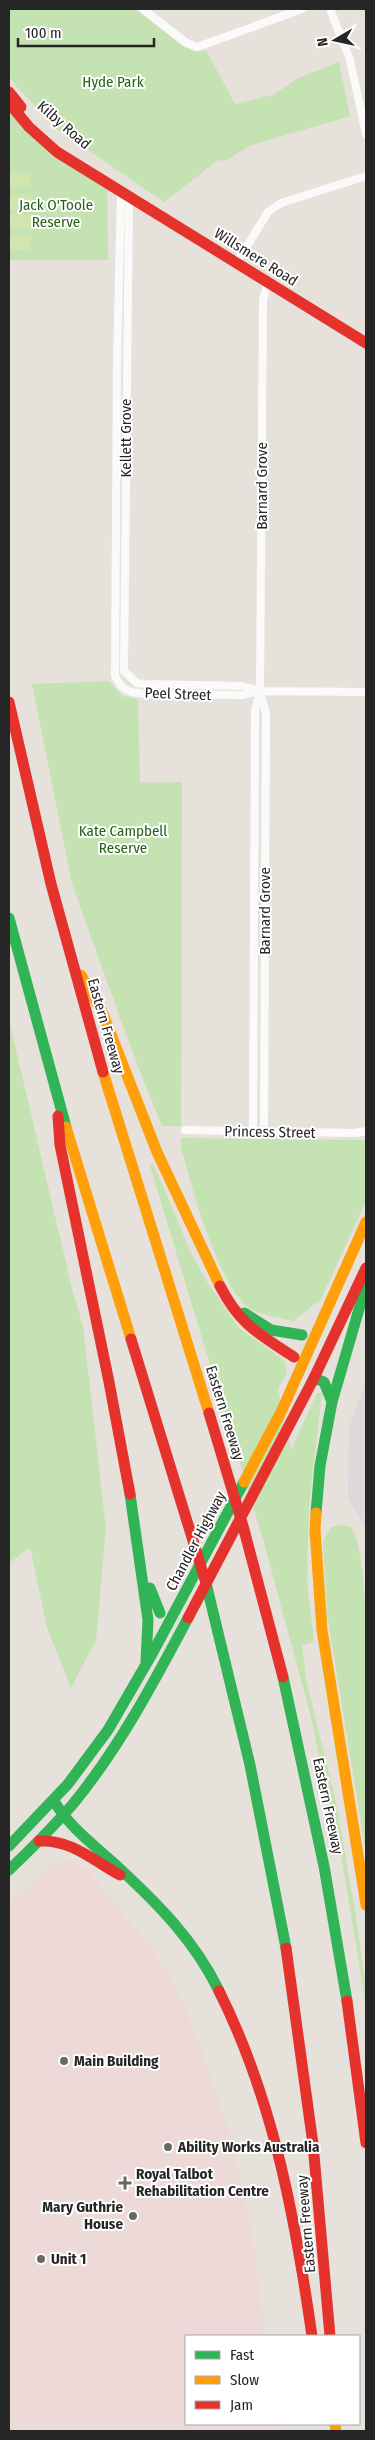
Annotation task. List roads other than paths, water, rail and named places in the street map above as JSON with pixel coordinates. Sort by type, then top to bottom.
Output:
[{"type":"main road","name":"Kilby Road","points":[[9,92],[46,133],[102,178],[125,193]]},
{"type":"main road","name":"Kilby Road","points":[[9,103],[50,146],[82,169],[102,178]]},
{"type":"main road","name":"Willsmere Road","points":[[125,193],[366,343]]},
{"type":"main road","name":"Eastern Freeway","points":[[9,702],[69,953],[101,1064],[214,1426],[263,1594],[290,1703],[341,1954],[366,2143]]},
{"type":"main road","name":"Eastern Freeway","points":[[9,918],[56,1087],[204,1575],[240,1717],[270,1859],[294,1995],[310,2106],[321,2208],[330,2335]]},
{"type":"main road","points":[[69,953],[103,1014],[157,1152],[218,1285],[228,1302],[248,1326],[298,1361],[314,1378],[324,1382],[332,1402]]},
{"type":"main road","points":[[56,1087],[60,1145],[116,1409],[144,1573],[148,1620],[146,1664]]},
{"type":"main road","name":"Chandler Highway","points":[[9,1846],[54,1801],[108,1730],[172,1620],[282,1410],[298,1361],[318,1330],[366,1222]]},
{"type":"main road","name":"Chandler Highway","points":[[9,1870],[62,1816],[89,1783],[137,1710],[177,1641],[287,1432],[366,1268]]},
{"type":"main road","points":[[218,1285],[235,1304],[258,1323],[270,1330],[302,1334],[318,1330]]},
{"type":"main road","points":[[366,1285],[332,1402],[317,1494],[315,1530],[318,1588],[327,1665],[366,1904]]},
{"type":"main road","points":[[144,1573],[160,1613],[172,1620],[195,1604]]},
{"type":"main road","points":[[54,1801],[62,1816],[166,1913],[201,1958],[227,2005],[250,2058],[271,2120],[288,2181],[312,2335]]},
{"type":"main road","points":[[39,1841],[48,1839],[60,1842],[134,1883]]},
{"type":"street","points":[[143,9],[185,42],[197,48],[302,9]]},
{"type":"street","points":[[330,9],[350,60],[366,134]]},
{"type":"street","points":[[237,262],[271,208],[281,203],[366,176]]},
{"type":"street","name":"Kellett Grove","points":[[114,665],[117,364],[125,193]]},
{"type":"street","name":"Kellett Grove","points":[[125,193],[124,671],[129,677]]},
{"type":"street","name":"Barnard Grove","points":[[253,1132],[255,711],[260,691],[263,300],[268,282]]},
{"type":"street","name":"Peel Street","points":[[114,665],[115,676],[121,687],[132,692],[243,695],[260,691],[366,692]]},
{"type":"street","name":"Peel Street","points":[[129,677],[137,683],[242,686],[260,691]]},
{"type":"street","name":"Barnard Grove","points":[[260,691],[266,713],[264,1132]]},
{"type":"street","name":"Princess Street","points":[[185,1130],[355,1133],[366,1131]]},
{"type":"place","name":"Main Building","points":[[64,2061]]},
{"type":"place","name":"Ability Works Australia","points":[[168,2147]]},
{"type":"place","name":"Royal Talbot Rehabilitation Centre","points":[[125,2183]]},
{"type":"place","name":"Mary Guthrie House","points":[[133,2216]]},
{"type":"place","name":"Unit 1","points":[[41,2259]]},
{"type":"park label","name":"Hyde Park","points":[[113,82]]},
{"type":"park label","name":"Jack O'Toole Reserve","points":[[56,214]]},
{"type":"park label","name":"Kate Campbell Reserve","points":[[123,840]]}]
